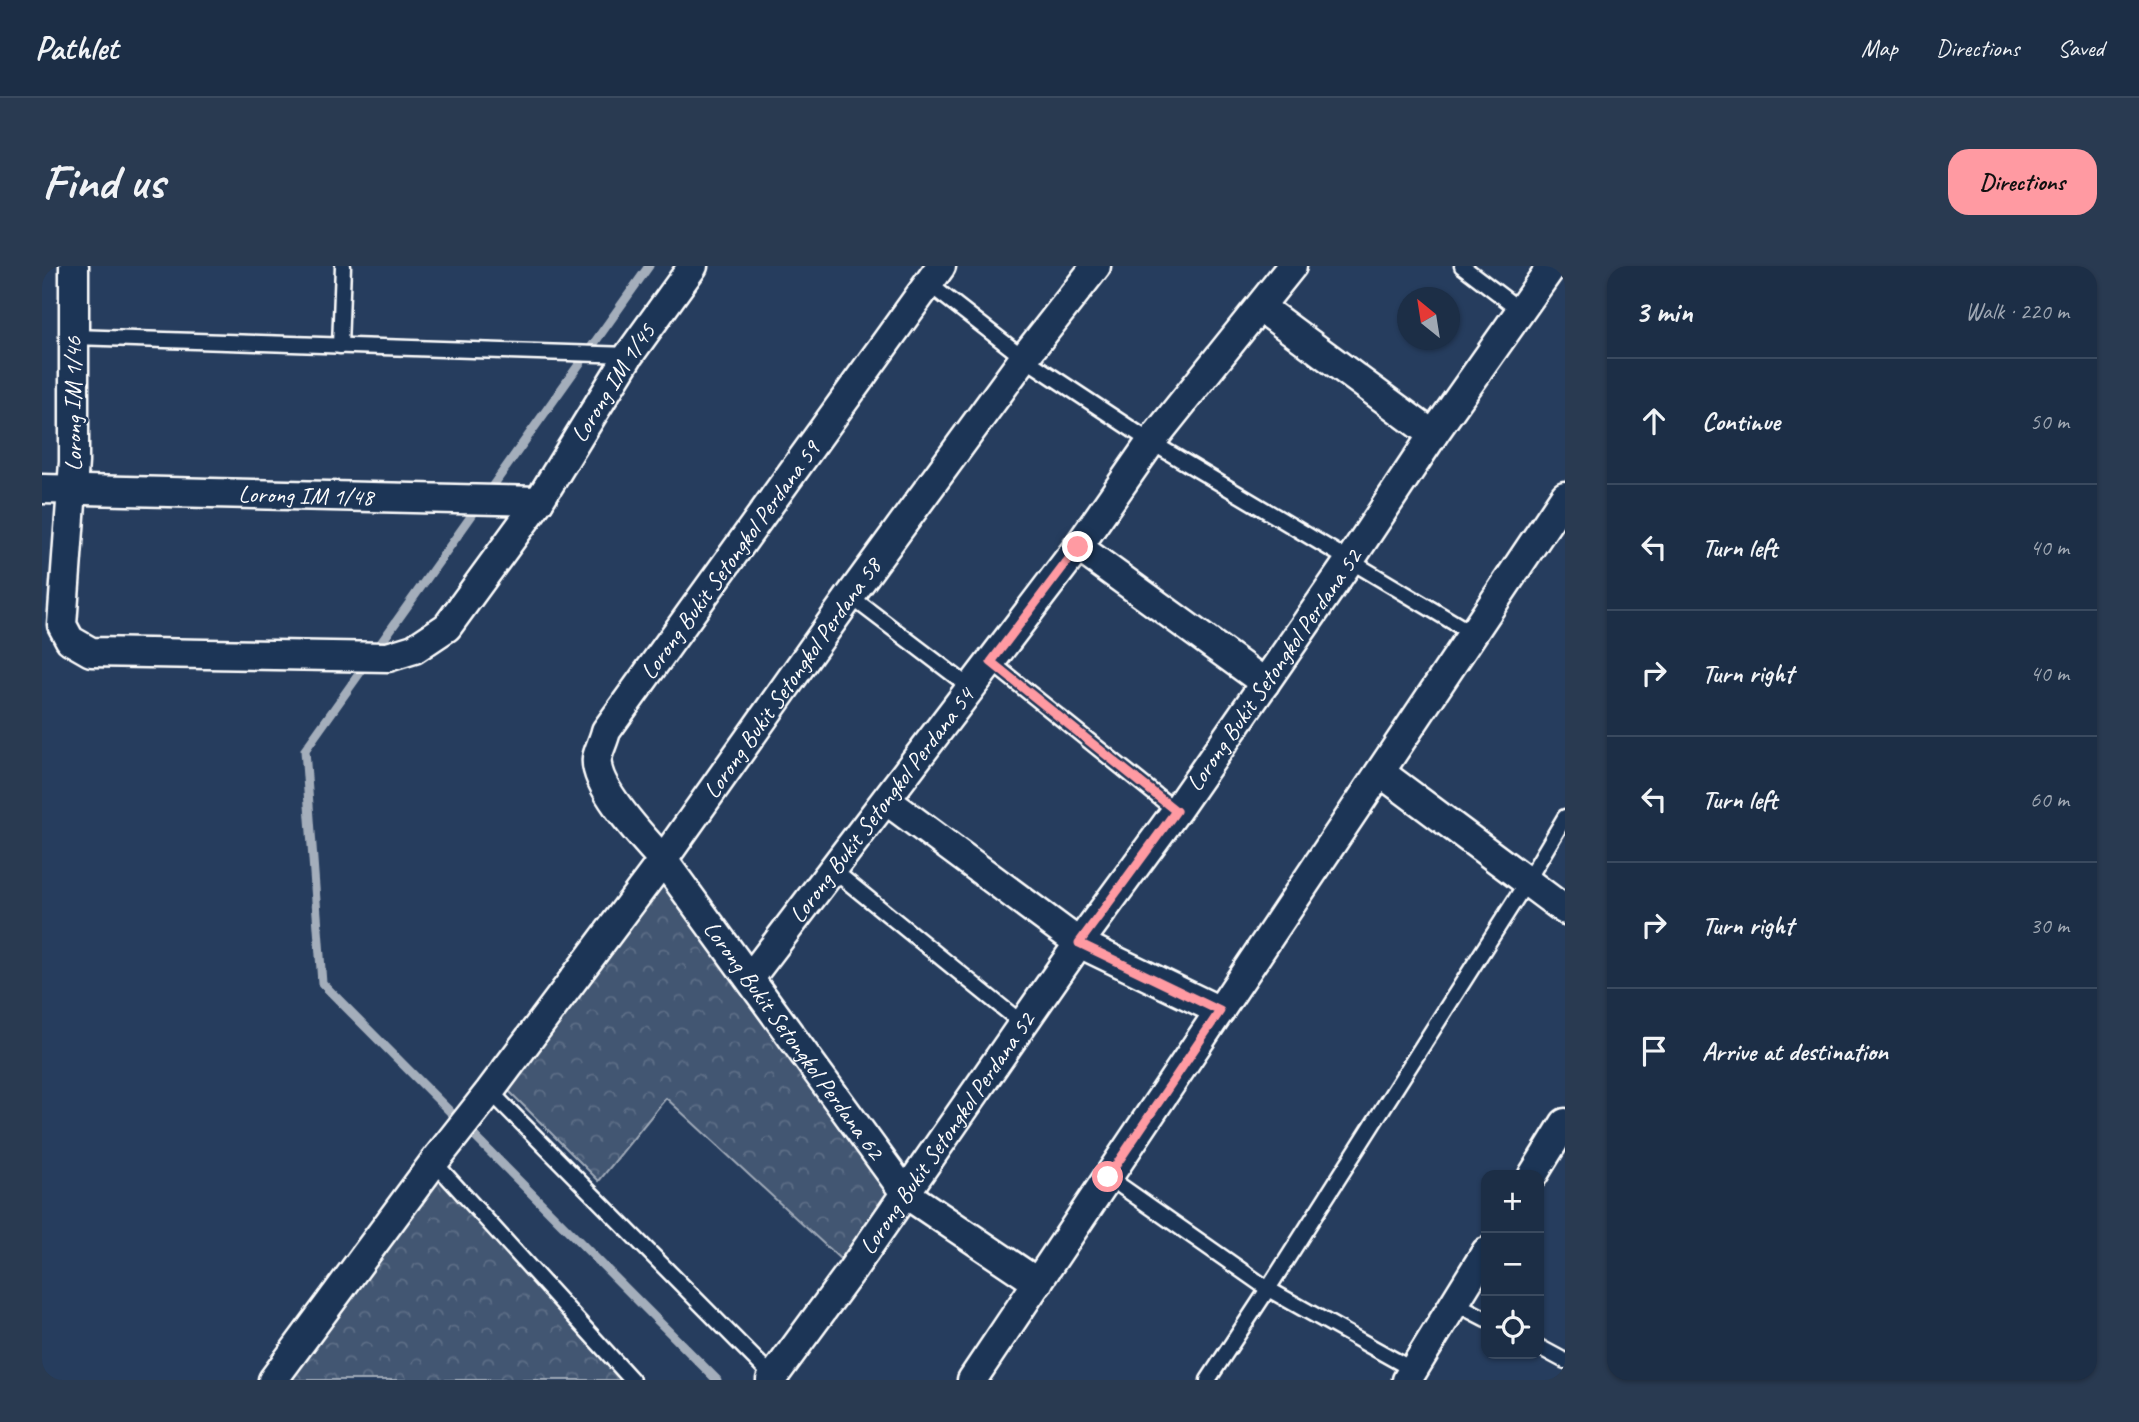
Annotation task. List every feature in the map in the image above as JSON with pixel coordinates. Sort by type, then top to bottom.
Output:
[{"type":"street","name":"Lorong IM 1/46","points":[[74,266],[74,462],[62,625],[70,640],[91,652],[354,656]]},
{"type":"street","name":"Lorong IM 1/45","points":[[354,656],[388,657],[414,649],[447,627],[535,501],[625,355],[693,266]]},
{"type":"street","name":"Lorong Bukit Setongkol Perdana 58","points":[[273,1380],[663,860],[850,596],[1024,358],[1096,266]]},
{"type":"street","name":"Lorong Bukit Setongkol Perdana 54","points":[[750,978],[1078,547],[1151,442],[1292,266]]},
{"type":"street","name":"Lorong Bukit Setongkol Perdana 52","points":[[772,1378],[906,1194],[1079,943],[1176,811],[1552,266]]},
{"type":"street","name":"Lorong Bukit Setongkol Perdana 59","points":[[663,860],[630,823],[605,787],[597,760],[606,731],[935,275]]},
{"type":"street","points":[[1260,307],[1433,435]]},
{"type":"street","name":"Lorong IM 1/48","points":[[42,489],[535,501]]},
{"type":"street","points":[[972,1380],[1565,496]]},
{"type":"street","points":[[1078,547],[1265,683]]},
{"type":"street","points":[[1380,772],[1565,910]]},
{"type":"street","points":[[886,800],[1079,943],[1220,1011]]},
{"type":"street","name":"Lorong Bukit Setongkol Perdana 62","points":[[663,860],[906,1194],[1038,1283]]},
{"type":"street","points":[[1536,1170],[1565,1123]]},
{"type":"street","points":[[1410,1375],[1481,1260]]},
{"type":"lane","points":[[340,346],[343,266]]},
{"type":"lane","points":[[1462,266],[1520,310]]},
{"type":"lane","points":[[935,275],[1024,358],[1151,442],[1472,635]]},
{"type":"lane","points":[[74,337],[625,355]]},
{"type":"lane","points":[[850,596],[971,688]]},
{"type":"lane","points":[[991,662],[1176,811]]},
{"type":"lane","points":[[1208,1380],[1526,883],[1565,817]]},
{"type":"lane","points":[[833,870],[1024,1025]]},
{"type":"lane","points":[[482,1101],[772,1378]]},
{"type":"lane","points":[[440,1154],[632,1380]]},
{"type":"lane","points":[[1108,1177],[1268,1289],[1410,1375]]},
{"type":"lane","points":[[1455,1303],[1481,1316]]},
{"type":"lane","points":[[1544,1350],[1565,1361]]},
{"type":"green space","points":[[663,860],[906,1194],[852,1270],[666,1098],[599,1181],[509,1091]]},
{"type":"green space","points":[[434,1162],[621,1380],[273,1380]]},
{"type":"waterway","points":[[649,266],[305,750],[322,983],[717,1380]]},
{"type":"route","points":[[1078,547],[991,662],[1176,811],[1079,943],[1220,1011],[1108,1177]]}]
